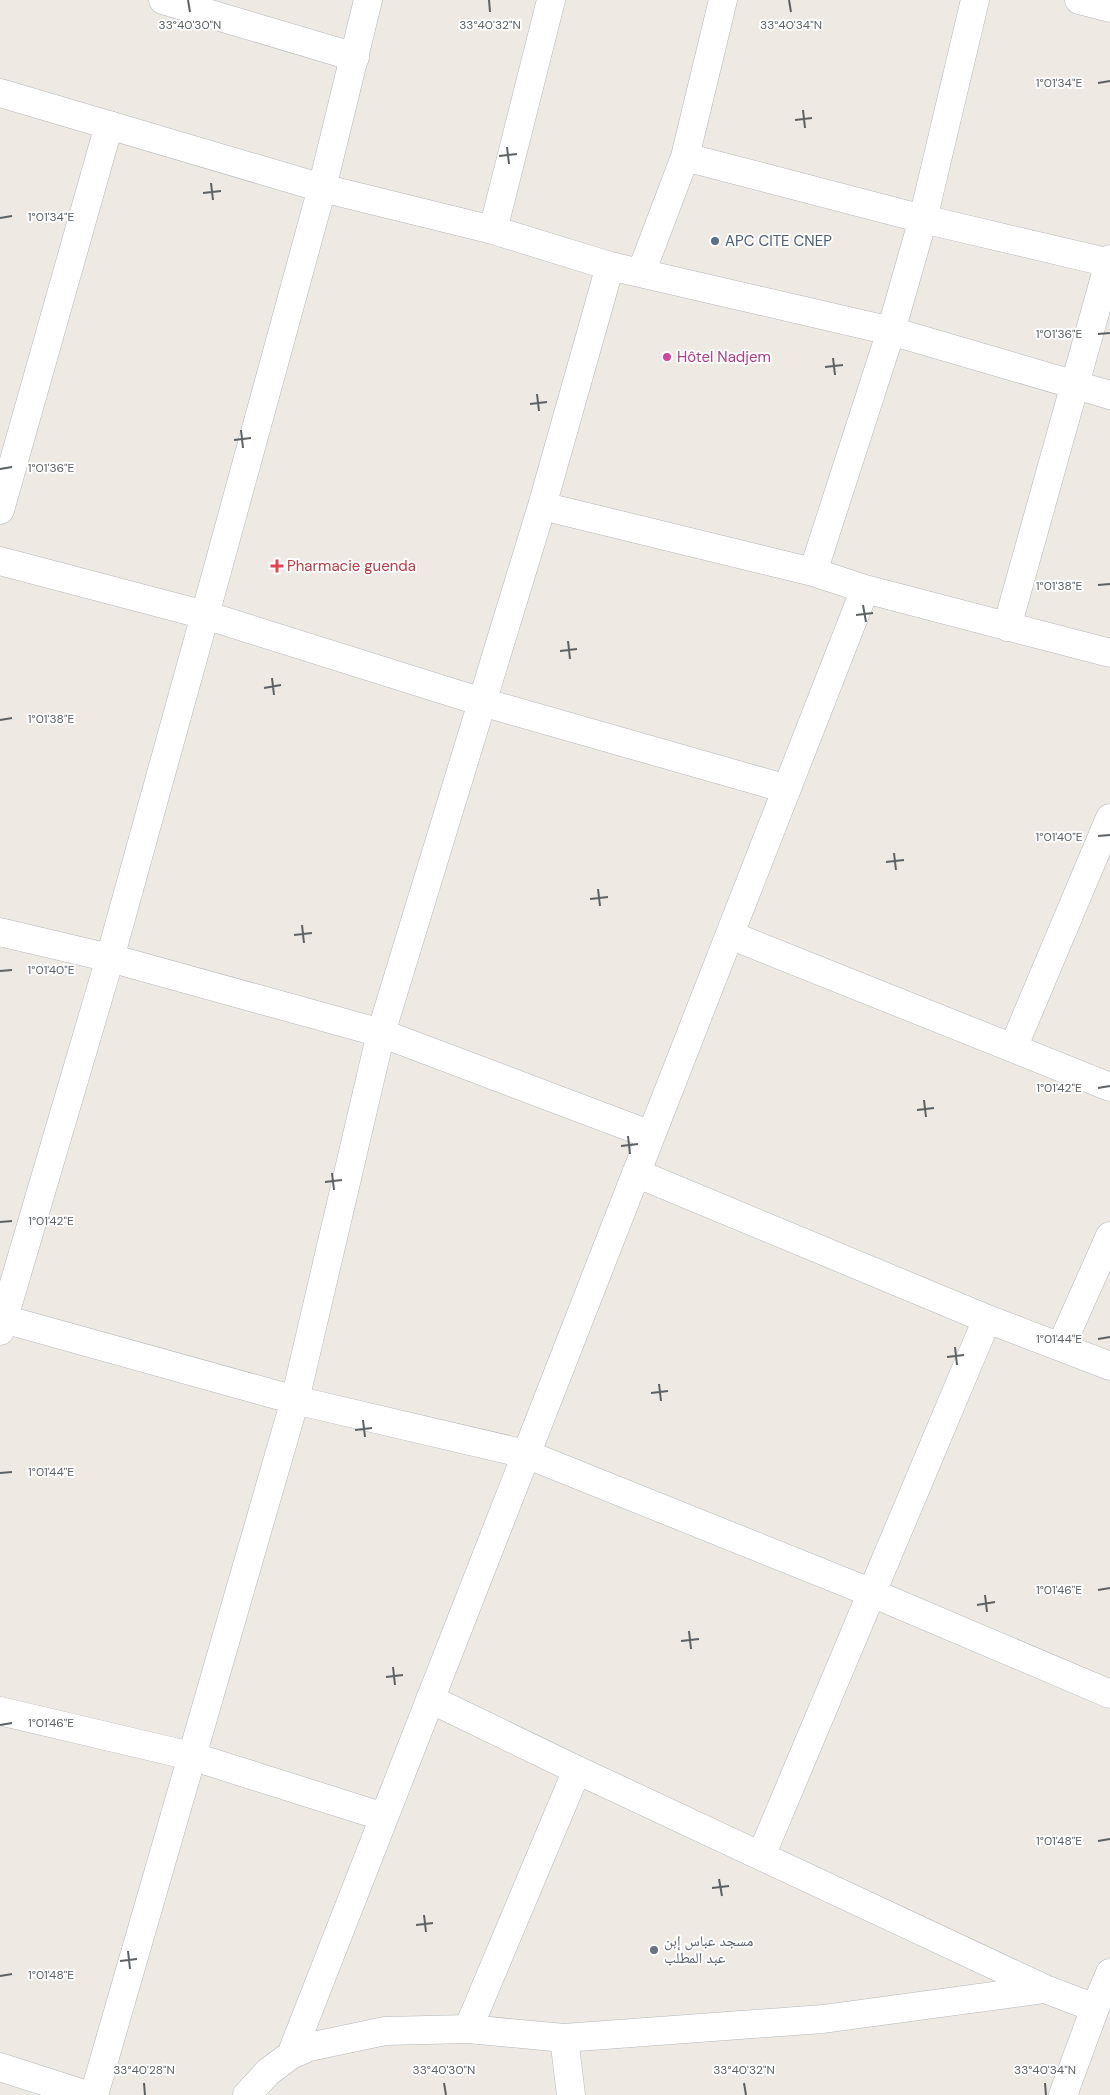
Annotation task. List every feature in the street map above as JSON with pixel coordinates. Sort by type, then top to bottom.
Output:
[{"type":"street","points":[[163,0],[355,57]]},
{"type":"street","points":[[368,0],[322,188],[206,615],[110,958],[1,1323],[295,1400],[526,1454],[872,1593],[1110,1694]]},
{"type":"street","points":[[493,230],[551,0]]},
{"type":"street","points":[[641,273],[685,157],[722,0]]},
{"type":"street","points":[[813,572],[891,331],[923,219],[975,0]]},
{"type":"street","points":[[1079,0],[1110,8]]},
{"type":"street","points":[[0,93],[322,188],[493,230],[610,266],[891,331],[1110,395]]},
{"type":"street","points":[[0,510],[109,125]]},
{"type":"street","points":[[685,157],[923,219],[1110,262],[1007,627]]},
{"type":"street","points":[[94,2095],[295,1400],[381,1033],[542,506],[610,266]]},
{"type":"street","points":[[542,506],[813,572],[865,589],[1110,653]]},
{"type":"street","points":[[0,561],[206,615],[482,702],[787,789]]},
{"type":"street","points":[[291,2055],[865,589]]},
{"type":"street","points":[[1013,1048],[1110,818]]},
{"type":"street","points":[[0,932],[110,958],[381,1033],[651,1135]]},
{"type":"street","points":[[730,935],[1110,1087]]},
{"type":"street","points":[[636,1173],[987,1319],[1062,1346],[1110,1366]]},
{"type":"street","points":[[1062,1346],[1110,1236]]},
{"type":"street","points":[[761,1856],[987,1319]]},
{"type":"street","points":[[430,1699],[577,1770],[1045,1989],[1095,2008]]},
{"type":"street","points":[[0,1711],[191,1756],[384,1817]]},
{"type":"street","points":[[468,2029],[577,1770]]},
{"type":"street","points":[[1063,2095],[1110,1973]]},
{"type":"street","points":[[247,2095],[268,2072],[291,2055],[309,2047],[385,2031],[468,2029],[564,2038],[823,2019],[1045,1989]]},
{"type":"street","points":[[564,2038],[571,2095]]},
{"type":"street","points":[[0,2067],[87,2095]]},
{"type":"place","name":"APC CITE CNEP","points":[[715,241]]},
{"type":"place","name":"Hôtel Nadjem","points":[[667,357]]},
{"type":"place","name":"Pharmacie guenda","points":[[277,566]]},
{"type":"place","name":"مسجد عباس إبن عبد المطلب","points":[[654,1950]]}]
